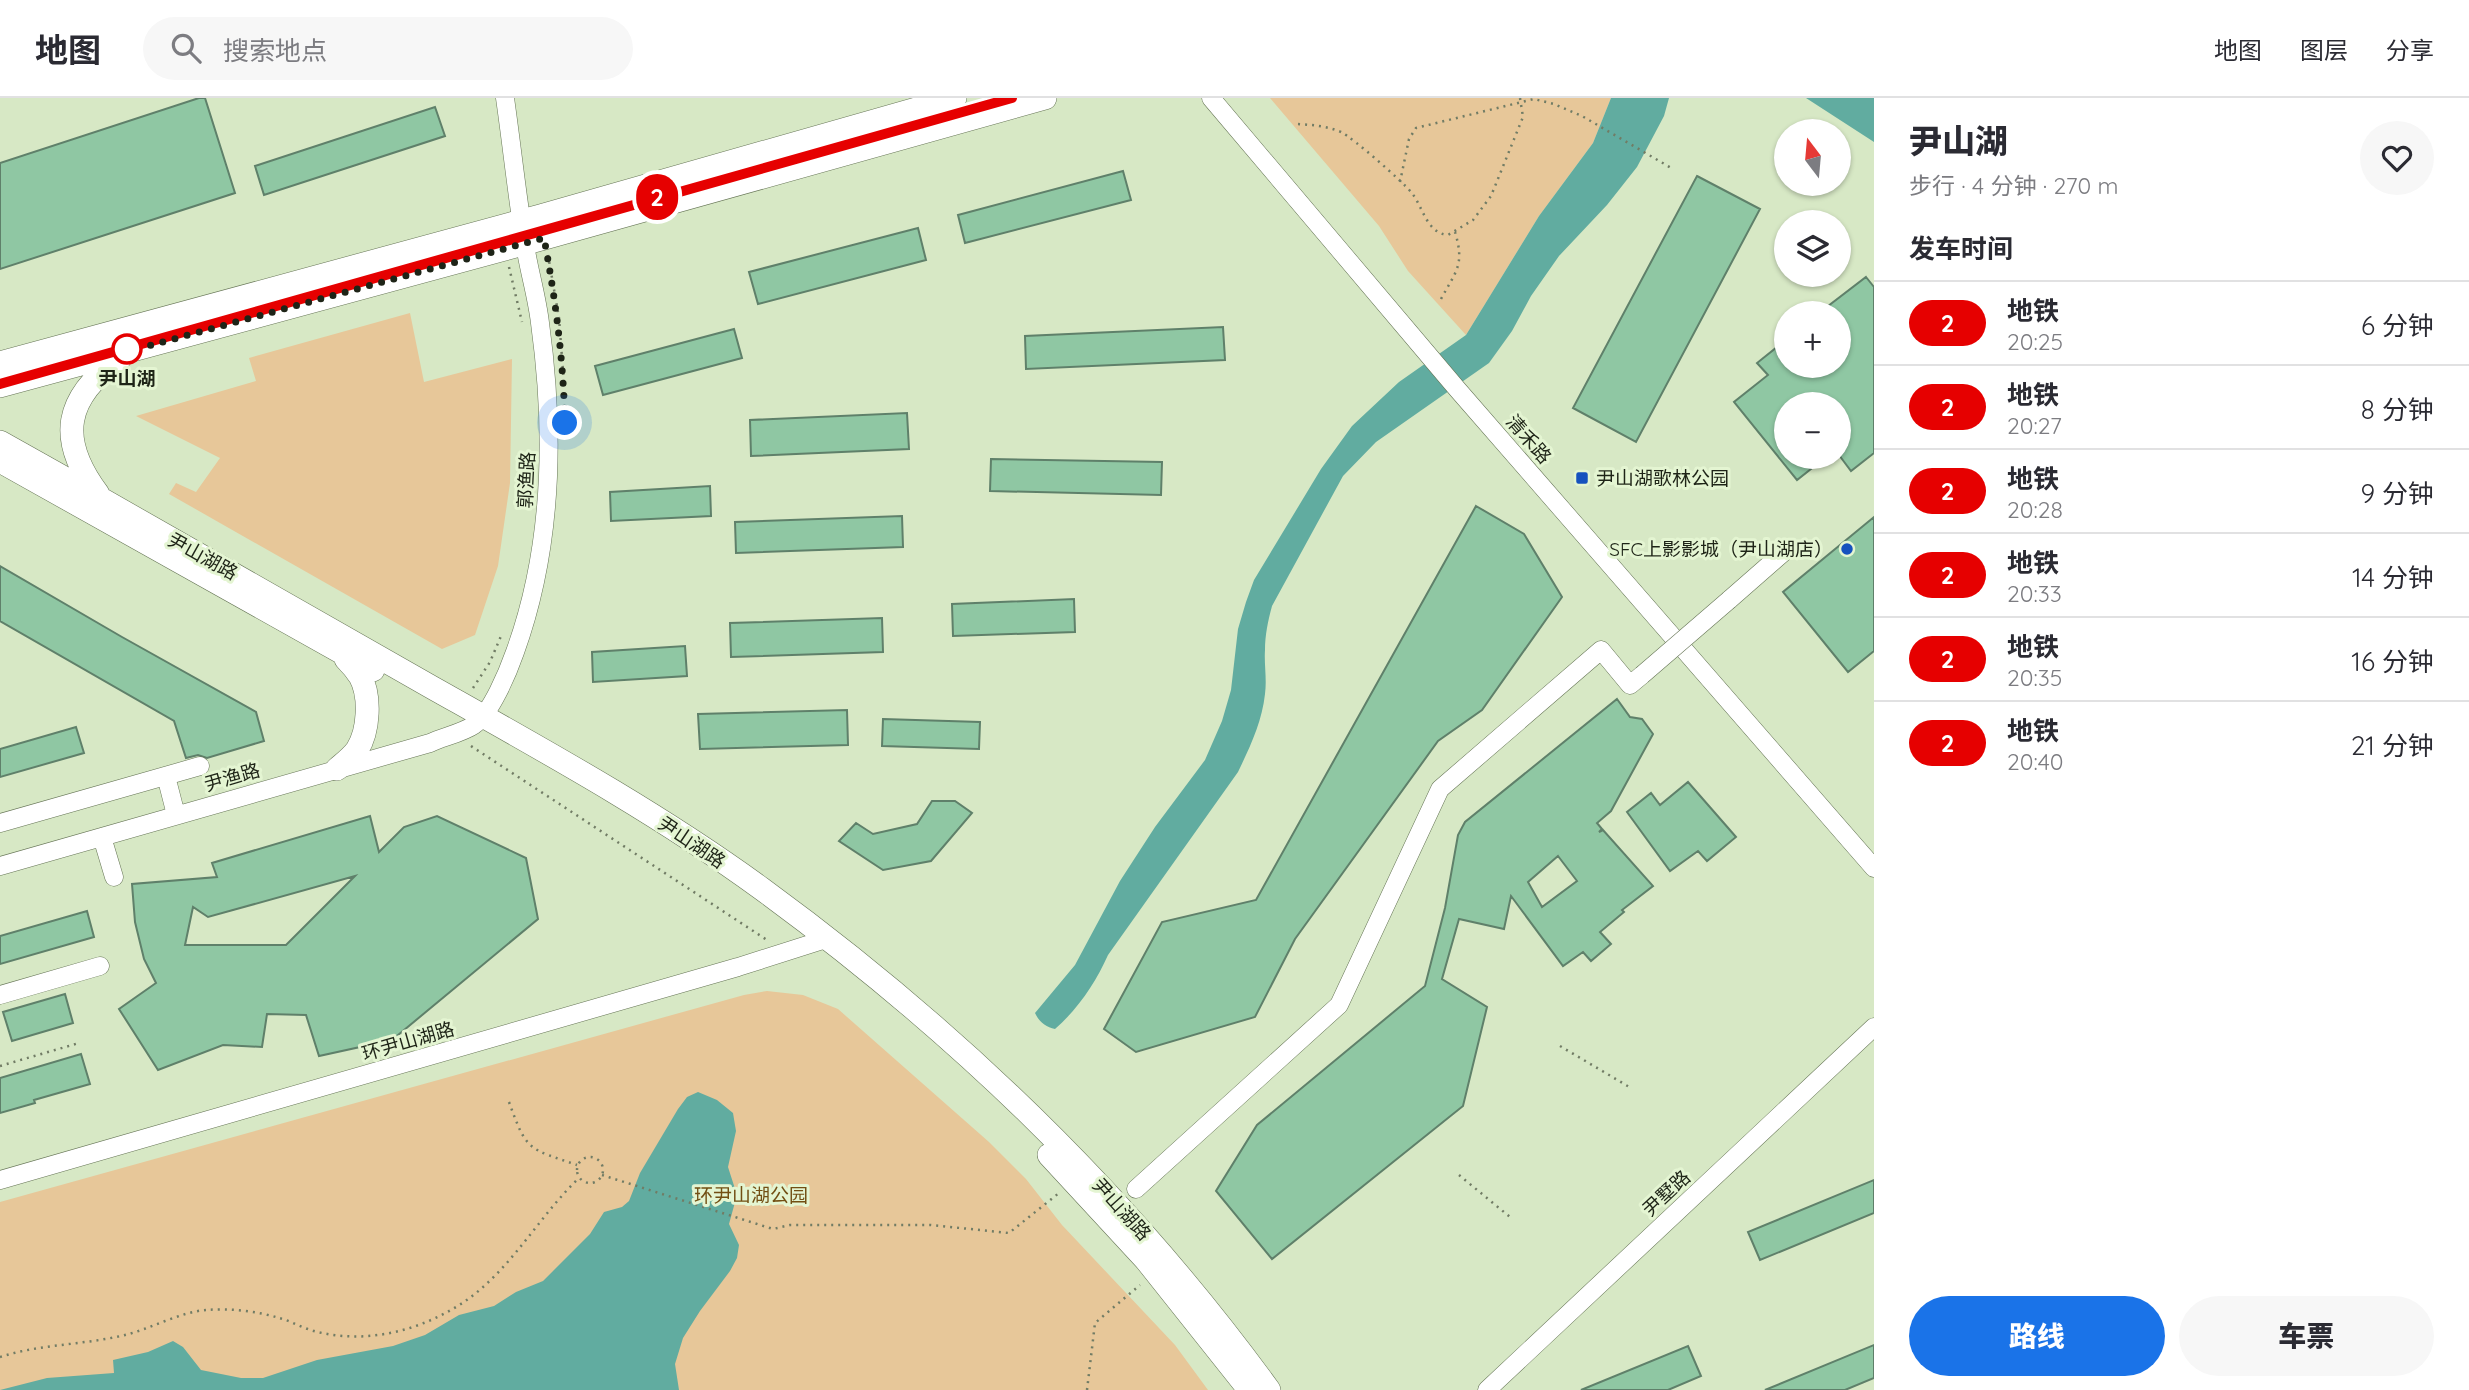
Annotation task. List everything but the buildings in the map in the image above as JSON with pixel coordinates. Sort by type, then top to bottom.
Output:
[{"type":"main road","points":[[0,363],[524,238],[955,98]]},
{"type":"main road","points":[[0,386],[524,238],[1045,98]]},
{"type":"main road","points":[[102,499],[83,474],[76,458],[73,417],[76,404],[91,381],[129,351]]},
{"type":"main road","name":"尹山湖路","points":[[0,442],[462,704],[479,730]]},
{"type":"main road","name":"尹山湖路","points":[[0,461],[479,730],[649,830],[819,942],[939,1030],[1028,1111],[1096,1180],[1161,1253],[1269,1390]]},
{"type":"main road","points":[[337,769],[358,749],[367,712],[366,692],[360,676],[342,653]]},
{"type":"main road","name":"尹山湖路","points":[[819,942],[1016,1121],[1074,1181],[1156,1272],[1250,1390]]},
{"type":"street","name":"郭渔路","points":[[479,730],[508,673],[526,622],[539,569],[550,449],[547,374],[540,319],[524,238],[505,98]]},
{"type":"street","name":"清禾路","points":[[1211,98],[1458,390],[1874,868]]},
{"type":"street","points":[[1136,1189],[1339,1004],[1440,789],[1601,650],[1630,685],[1785,551]]},
{"type":"street","name":"尹渔路","points":[[0,866],[479,730]]},
{"type":"street","points":[[0,823],[200,766]]},
{"type":"street","points":[[166,776],[176,815]]},
{"type":"street","points":[[102,837],[114,877]]},
{"type":"street","name":"环尹山湖路","points":[[0,1180],[819,942]]},
{"type":"street","points":[[0,995],[100,966]]},
{"type":"street","name":"尹墅路","points":[[1487,1390],[1874,1027]]},
{"type":"path","points":[[1400,182],[1409,139],[1416,128],[1521,100],[1534,99],[1582,116],[1674,169]]},
{"type":"path","points":[[1298,124],[1318,125],[1342,133],[1413,193],[1437,232],[1448,235],[1473,220],[1490,196],[1523,117],[1521,100]]},
{"type":"path","points":[[1441,299],[1461,256],[1455,232]]},
{"type":"path","points":[[522,323],[524,238]]},
{"type":"path","points":[[524,238],[559,318],[564,384]]},
{"type":"path","points":[[462,704],[490,663],[501,637]]},
{"type":"path","points":[[479,730],[786,953]]},
{"type":"path","points":[[0,1066],[79,1043]]},
{"type":"path","points":[[1560,1046],[1631,1087]]},
{"type":"path","points":[[509,1102],[522,1137],[529,1145],[541,1153],[578,1165]]},
{"type":"path","points":[[0,1357],[66,1343],[123,1336],[204,1310],[241,1311],[277,1317],[312,1331],[344,1338],[376,1337],[419,1325],[457,1307],[503,1270],[558,1199],[579,1178],[578,1165],[583,1158],[593,1157],[603,1166],[603,1175]]},
{"type":"path","points":[[603,1175],[773,1229],[790,1225],[931,1225],[1009,1233],[1074,1181]]},
{"type":"path","points":[[579,1178],[592,1184],[603,1175]]},
{"type":"path","points":[[1459,1175],[1510,1217]]},
{"type":"path","points":[[1087,1390],[1095,1323],[1156,1272]]},
{"type":"green space","points":[[1270,98],[1611,98],[1593,143],[1539,216],[1466,335],[1408,271],[1379,226]]},
{"type":"green space","points":[[410,313],[424,382],[512,359],[510,483],[498,566],[475,635],[442,649],[169,494],[176,483],[196,492],[220,458],[136,416],[256,381],[249,358]]},
{"type":"green space","name":"环尹山湖公园","points":[[767,991],[803,995],[838,1009],[989,1142],[1026,1179],[1062,1225],[1175,1345],[1208,1390],[0,1390],[0,1202],[744,995]]},
{"type":"water","points":[[1611,98],[1669,98],[1664,116],[1637,167],[1607,205],[1559,256],[1489,363],[1376,442],[1343,476],[1272,606],[1266,639],[1266,688],[1261,714],[1238,772],[1108,955],[1079,1004],[1055,1029],[1046,1025],[1035,1013],[1075,965],[1120,881],[1155,827],[1205,760],[1222,721],[1231,690],[1238,629],[1254,580],[1321,469],[1352,426],[1399,382],[1466,335],[1539,216],[1593,143]]},
{"type":"water","points":[[1806,98],[1874,98],[1874,142],[1852,128],[1852,119],[1838,119]]},
{"type":"water","points":[[698,1092],[717,1100],[733,1113],[736,1131],[728,1167],[737,1195],[729,1224],[739,1245],[737,1258],[730,1271],[683,1338],[675,1364],[679,1390],[0,1390],[47,1378],[114,1373],[113,1360],[148,1352],[173,1341],[183,1347],[201,1370],[241,1378],[263,1378],[317,1360],[393,1346],[425,1335],[459,1315],[494,1306],[516,1292],[543,1281],[590,1234],[604,1212],[622,1207],[629,1201],[640,1173],[678,1109],[687,1097]]},
{"type":"metro line","name":"2","points":[[0,384],[1012,98]]},
{"type":"place","name":"尹山湖","points":[[127,349]]},
{"type":"place","name":"尹山湖歌林公园","points":[[1582,478]]},
{"type":"place","name":"SFC上影影城（尹山湖店）","points":[[1847,549]]},
{"type":"route","points":[[127,349],[129,351],[148,346],[544,238],[559,318],[565,423]]}]
